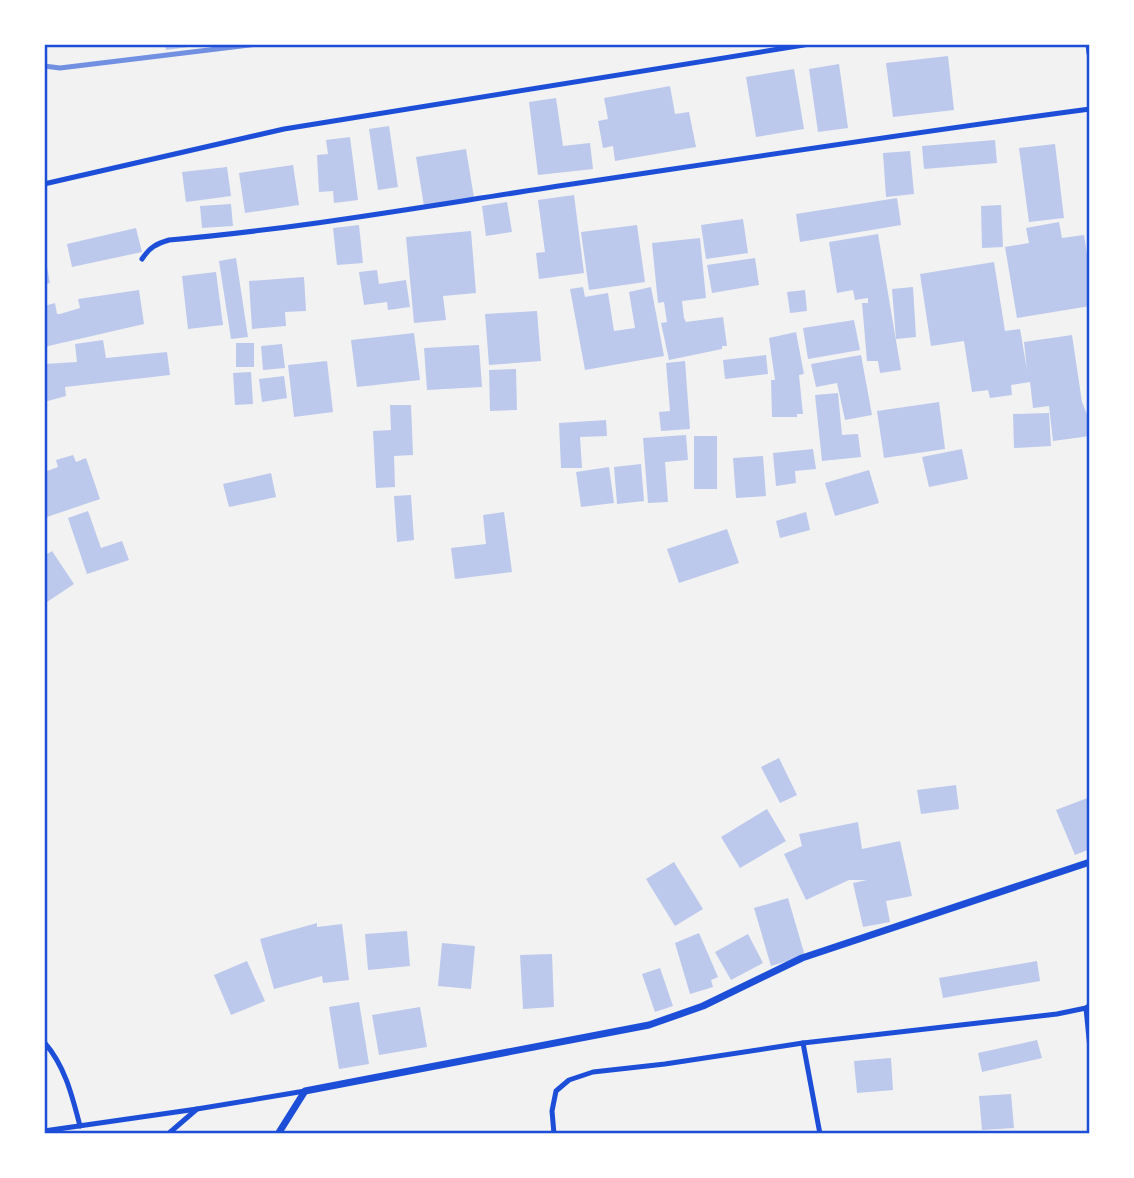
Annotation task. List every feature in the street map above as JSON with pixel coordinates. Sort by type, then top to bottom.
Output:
[{"type":"street","points":[[1088,44],[1090,53]]},
{"type":"street","points":[[278,1134],[305,1091],[649,1025],[703,1006],[802,958],[1090,862]]},
{"type":"lane","points":[[44,184],[284,129],[810,44]]},
{"type":"lane","points":[[142,259],[155,244],[169,240],[468,201],[1090,109]]},
{"type":"lane","points":[[554,1134],[553,1100],[556,1091],[569,1080],[593,1072],[803,1043],[1057,1014],[1088,1007],[1090,1049]]},
{"type":"lane","points":[[44,1042],[57,1057],[71,1089],[80,1126]]},
{"type":"lane","points":[[803,1043],[820,1134]]},
{"type":"lane","points":[[44,1131],[305,1091]]},
{"type":"lane","points":[[168,1134],[197,1109]]},
{"type":"building","points":[[165,44],[204,44],[204,45],[166,50]]},
{"type":"building","points":[[948,56],[954,110],[893,117],[886,63]]},
{"type":"building","points":[[839,64],[848,128],[818,132],[809,69]]},
{"type":"building","points":[[794,69],[804,129],[756,137],[746,77]]},
{"type":"building","points":[[670,86],[675,114],[689,112],[696,147],[615,161],[613,146],[603,148],[598,121],[608,119],[604,98]]},
{"type":"building","points":[[556,98],[563,146],[590,143],[593,169],[538,175],[529,102]]},
{"type":"building","points":[[389,126],[398,187],[378,190],[369,129]]},
{"type":"building","points":[[350,137],[358,200],[334,203],[333,191],[319,192],[317,155],[328,154],[326,140]]},
{"type":"building","points":[[995,140],[997,163],[924,169],[922,146]]},
{"type":"building","points":[[1055,144],[1064,218],[1029,222],[1019,148]]},
{"type":"building","points":[[466,149],[474,198],[424,206],[416,157]]},
{"type":"building","points":[[910,151],[914,194],[886,197],[883,153]]},
{"type":"building","points":[[293,165],[299,205],[245,213],[239,173]]},
{"type":"building","points":[[227,167],[231,196],[186,202],[182,172]]},
{"type":"building","points":[[574,195],[584,273],[539,279],[536,253],[545,252],[538,200]]},
{"type":"building","points":[[897,198],[901,225],[800,242],[796,214]]},
{"type":"building","points":[[507,202],[512,232],[486,236],[482,206]]},
{"type":"building","points":[[231,204],[233,226],[202,228],[200,206]]},
{"type":"building","points":[[1001,205],[1003,247],[982,248],[981,206]]},
{"type":"building","points":[[743,219],[748,253],[706,259],[701,225]]},
{"type":"building","points":[[1059,222],[1062,238],[1084,235],[1090,273],[1090,306],[1017,318],[1005,247],[1029,243],[1026,228]]},
{"type":"building","points":[[359,225],[363,263],[337,265],[333,228]]},
{"type":"building","points":[[637,225],[645,282],[589,290],[581,232]]},
{"type":"building","points":[[136,228],[142,252],[72,267],[67,244]]},
{"type":"building","points":[[471,231],[476,293],[443,296],[446,320],[414,323],[406,237]]},
{"type":"building","points":[[878,234],[901,370],[880,373],[878,361],[867,361],[862,303],[868,303],[868,298],[855,300],[853,290],[837,293],[829,242]]},
{"type":"building","points":[[700,238],[706,298],[682,301],[684,318],[686,322],[723,317],[727,346],[669,360],[661,323],[667,322],[664,302],[658,303],[652,243]]},
{"type":"building","points":[[44,250],[50,283],[44,284]]},
{"type":"building","points":[[236,258],[248,337],[231,339],[219,261]]},
{"type":"building","points":[[755,258],[759,285],[712,293],[707,265]]},
{"type":"building","points":[[994,262],[1005,331],[1020,329],[1027,370],[1024,342],[1072,335],[1082,402],[1090,422],[1090,436],[1053,441],[1049,406],[1033,408],[1030,382],[1011,385],[1012,395],[990,398],[988,390],[972,392],[964,341],[931,346],[920,274]]},
{"type":"building","points":[[377,270],[379,284],[406,280],[410,307],[388,310],[387,302],[364,305],[359,272]]},
{"type":"building","points":[[216,272],[223,325],[188,329],[182,276]]},
{"type":"building","points":[[304,277],[306,311],[285,312],[286,326],[252,329],[249,281]]},
{"type":"building","points":[[583,287],[585,297],[608,293],[614,331],[635,328],[629,292],[651,287],[664,356],[585,370],[570,289]]},
{"type":"building","points":[[913,287],[916,337],[896,339],[892,289]]},
{"type":"building","points":[[139,290],[144,324],[44,347],[44,306],[55,303],[57,314],[60,314],[80,308],[78,299]]},
{"type":"building","points":[[805,290],[807,311],[790,313],[787,292]]},
{"type":"building","points":[[537,311],[541,361],[489,365],[485,314]]},
{"type":"building","points":[[854,320],[860,350],[808,359],[803,328]]},
{"type":"building","points":[[796,332],[804,374],[799,375],[803,414],[797,414],[797,417],[772,417],[771,380],[775,380],[769,338]]},
{"type":"building","points":[[414,333],[420,380],[357,387],[351,340]]},
{"type":"building","points":[[103,340],[106,358],[167,352],[170,375],[65,387],[66,396],[44,402],[44,364],[77,362],[75,344]]},
{"type":"building","points":[[236,343],[254,343],[254,367],[236,367]]},
{"type":"building","points":[[282,344],[285,368],[263,370],[261,346]]},
{"type":"building","points":[[479,345],[482,387],[427,390],[424,348]]},
{"type":"building","points":[[766,355],[768,374],[725,379],[723,360]]},
{"type":"building","points":[[861,355],[872,415],[845,420],[837,383],[816,387],[811,364]]},
{"type":"building","points":[[327,361],[333,412],[294,417],[288,365]]},
{"type":"building","points":[[685,361],[690,429],[661,431],[659,412],[670,411],[666,363]]},
{"type":"building","points":[[516,369],[517,410],[490,411],[489,370]]},
{"type":"building","points":[[251,372],[253,404],[235,405],[233,373]]},
{"type":"building","points":[[284,376],[287,398],[262,402],[259,379]]},
{"type":"building","points":[[838,393],[842,435],[858,434],[861,457],[822,461],[815,395]]},
{"type":"building","points":[[939,402],[945,449],[884,458],[877,411]]},
{"type":"building","points":[[390,405],[411,405],[413,455],[394,456],[395,487],[376,488],[373,431],[391,430]]},
{"type":"building","points":[[1049,413],[1051,446],[1014,448],[1013,414]]},
{"type":"building","points":[[606,420],[607,436],[580,437],[582,468],[561,468],[559,423]]},
{"type":"building","points":[[686,435],[688,460],[665,462],[668,502],[648,503],[643,438]]},
{"type":"building","points":[[694,436],[717,436],[717,489],[694,489]]},
{"type":"building","points":[[813,449],[816,469],[795,471],[796,483],[776,486],[773,453]]},
{"type":"building","points":[[962,449],[968,479],[929,487],[922,457]]},
{"type":"building","points":[[73,455],[76,462],[86,458],[100,499],[44,518],[44,472],[58,467],[56,460]]},
{"type":"building","points":[[763,456],[766,496],[736,498],[733,458]]},
{"type":"building","points":[[641,464],[644,501],[617,504],[614,467]]},
{"type":"building","points":[[609,467],[614,503],[581,507],[576,472]]},
{"type":"building","points":[[869,470],[879,503],[835,516],[825,483]]},
{"type":"building","points":[[271,473],[276,497],[229,507],[223,484]]},
{"type":"building","points":[[411,495],[414,540],[397,542],[394,496]]},
{"type":"building","points":[[88,511],[101,548],[122,541],[129,560],[87,574],[68,518]]},
{"type":"building","points":[[504,512],[512,572],[455,579],[451,548],[486,544],[483,515]]},
{"type":"building","points":[[806,512],[810,530],[780,538],[776,521]]},
{"type":"building","points":[[727,529],[739,563],[679,583],[667,549]]},
{"type":"building","points":[[52,551],[74,584],[44,604],[44,556]]},
{"type":"building","points":[[779,758],[797,795],[780,803],[761,767]]},
{"type":"building","points":[[956,785],[959,809],[921,814],[917,790]]},
{"type":"building","points":[[1090,797],[1090,849],[1075,855],[1056,810]]},
{"type":"building","points":[[767,809],[786,841],[740,868],[721,837]]},
{"type":"building","points":[[858,822],[862,849],[900,841],[912,896],[886,901],[890,922],[863,927],[853,883],[867,880],[849,880],[806,900],[784,854],[802,846],[799,834]]},
{"type":"building","points":[[674,862],[703,909],[675,926],[646,879]]},
{"type":"building","points":[[788,898],[805,956],[771,966],[754,908]]},
{"type":"building","points":[[317,923],[317,927],[342,924],[349,980],[323,983],[322,976],[274,989],[260,939]]},
{"type":"building","points":[[407,931],[410,966],[368,970],[365,934]]},
{"type":"building","points":[[699,933],[718,977],[711,980],[713,987],[690,994],[675,943]]},
{"type":"building","points":[[748,934],[763,963],[731,980],[715,952]]},
{"type":"building","points":[[442,943],[475,946],[471,989],[438,986]]},
{"type":"building","points":[[552,954],[554,1007],[523,1009],[520,955]]},
{"type":"building","points":[[247,961],[265,1001],[231,1015],[214,975]]},
{"type":"building","points":[[1037,961],[1040,981],[943,998],[939,978]]},
{"type":"building","points":[[660,968],[673,1006],[655,1012],[642,974]]},
{"type":"building","points":[[359,1002],[369,1064],[339,1069],[329,1007]]},
{"type":"building","points":[[420,1007],[427,1047],[379,1055],[372,1015]]},
{"type":"building","points":[[1037,1040],[1042,1058],[982,1072],[978,1053]]},
{"type":"building","points":[[891,1058],[893,1090],[857,1093],[854,1061]]},
{"type":"building","points":[[1011,1094],[1014,1128],[982,1130],[979,1096]]},
{"type":"railway","points":[[44,66],[60,68],[258,44]]}]
